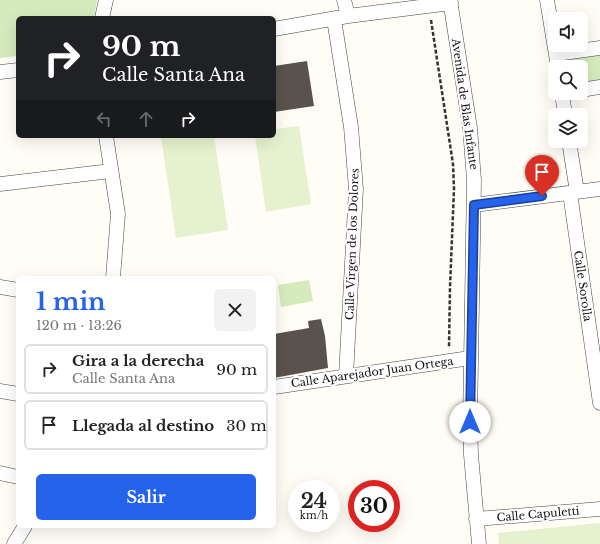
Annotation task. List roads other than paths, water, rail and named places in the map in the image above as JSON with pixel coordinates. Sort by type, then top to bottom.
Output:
[{"type":"street","points":[[102,16],[106,0]]},
{"type":"street","points":[[344,0],[348,16]]},
{"type":"street","points":[[547,0],[557,60]]},
{"type":"street","points":[[276,29],[348,16],[429,6],[450,1]]},
{"type":"street","name":"Avenida de Blas Infante","points":[[450,1],[470,128],[474,180],[470,358],[470,442],[479,544]]},
{"type":"street","name":"Calle Virgen de los Dolores","points":[[334,19],[351,127],[356,189],[346,376]]},
{"type":"street","points":[[560,60],[600,48]]},
{"type":"street","points":[[0,72],[16,70]]},
{"type":"street","points":[[588,89],[600,87]]},
{"type":"street","points":[[106,138],[118,214],[113,276]]},
{"type":"street","name":"Calle Sorolla","points":[[570,148],[573,193],[600,403]]},
{"type":"street","points":[[0,184],[111,171]]},
{"type":"street","points":[[474,205],[600,189]]},
{"type":"street","points":[[0,287],[16,290]]},
{"type":"street","name":"Calle Aparejador Juan Ortega","points":[[276,387],[470,358]]},
{"type":"street","points":[[0,391],[16,394]]},
{"type":"street","points":[[0,474],[16,477]]},
{"type":"street","name":"Calle Capuletti","points":[[476,519],[600,509]]},
{"type":"street","points":[[14,544],[24,528]]}]
